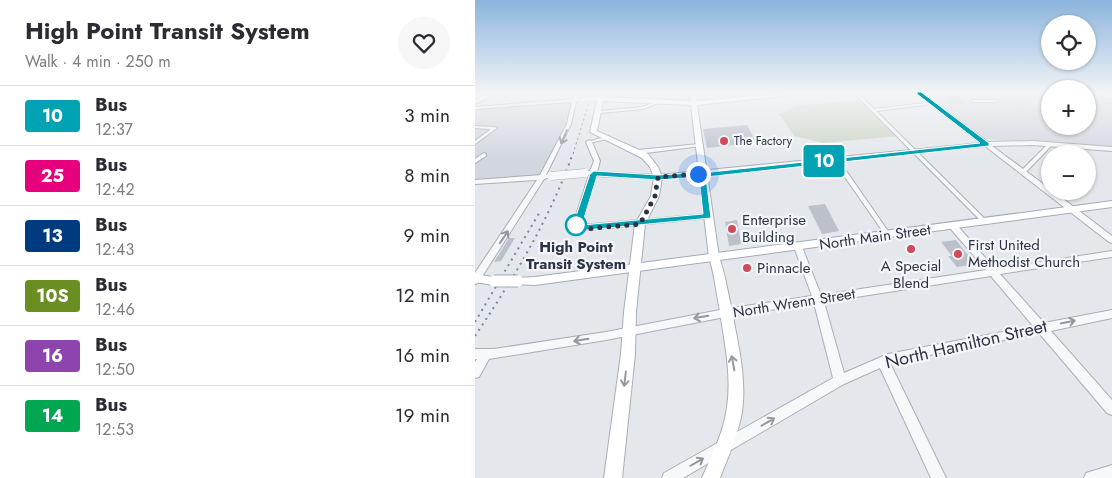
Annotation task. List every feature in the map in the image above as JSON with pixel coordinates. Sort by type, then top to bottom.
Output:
[{"type":"main road","points":[[599,115],[593,132],[637,152],[651,162],[658,177],[655,196],[640,224],[613,478]]},
{"type":"main road","points":[[696,115],[714,258],[719,268],[736,384],[734,412],[725,446],[711,478]]},
{"type":"main road","name":"North Main Street","points":[[476,279],[518,281],[714,258],[1112,204]]},
{"type":"street","points":[[476,279],[547,177],[564,137],[570,115]]},
{"type":"street","points":[[878,115],[985,222]]},
{"type":"street","points":[[949,115],[1112,240]]},
{"type":"street","points":[[475,127],[495,128],[475,143]]},
{"type":"street","points":[[593,132],[589,142],[597,161],[576,228],[640,224],[708,216]]},
{"type":"street","points":[[589,142],[605,138]]},
{"type":"street","points":[[475,182],[585,173],[658,177],[702,173],[711,174],[987,144],[1050,145]]},
{"type":"street","points":[[637,152],[699,145]]},
{"type":"street","points":[[1096,149],[1112,150]]},
{"type":"street","points":[[475,154],[485,155],[475,161]]},
{"type":"street","points":[[1024,171],[1041,154]]},
{"type":"street","points":[[836,160],[888,235]]},
{"type":"street","points":[[953,226],[995,272],[1112,409]]},
{"type":"street","points":[[798,247],[817,299],[840,380]]},
{"type":"street","name":"North Wrenn Street","points":[[479,354],[629,331],[725,313],[1112,254]]},
{"type":"street","name":"North Hamilton Street","points":[[669,478],[840,380],[883,361],[1112,314]]},
{"type":"street","points":[[475,373],[479,354]]},
{"type":"street","points":[[883,361],[939,478]]},
{"type":"street","points":[[1091,478],[1112,472]]},
{"type":"shaded area","points":[[475,115],[569,115],[566,128],[542,176],[475,179]]},
{"type":"shaded area","points":[[953,115],[1041,115],[1041,135],[1096,135],[1096,115],[1112,115],[1112,147],[986,139]]},
{"type":"green space","points":[[779,115],[876,115],[898,136],[823,143],[794,136]]},
{"type":"building","points":[[747,125],[755,140],[734,142],[735,145],[707,148],[703,129]]},
{"type":"building","points":[[825,204],[839,231],[822,234],[808,206]]},
{"type":"building","name":"Enterprise Building","points":[[737,220],[741,244],[729,246],[725,222]]},
{"type":"building","points":[[509,238],[515,238],[501,261],[494,262]]},
{"type":"building","name":"First United Methodist Church","points":[[956,240],[967,254],[970,254],[979,264],[957,267],[948,256],[952,256],[941,242]]},
{"type":"railway","points":[[573,154],[585,115]]},
{"type":"railway","points":[[475,336],[530,248],[564,177],[573,153]]},
{"type":"railway","points":[[475,322],[541,210]]},
{"type":"bus line","name":"10","points":[[703,177],[708,216],[640,224],[576,228],[594,174],[658,177],[702,173],[711,174],[987,144],[949,115]]},
{"type":"place","name":"The Factory","points":[[724,141]]},
{"type":"place","name":"High Point Transit System","points":[[576,225]]},
{"type":"place","name":"Enterprise Building","points":[[732,229]]},
{"type":"place","name":"A Special Blend","points":[[911,249]]},
{"type":"place","name":"First United Methodist Church","points":[[958,254]]},
{"type":"place","name":"Pinnacle","points":[[747,268]]},
{"type":"route","points":[[576,225],[576,228],[584,229],[640,224],[655,196],[658,187],[658,177],[698,174]]}]
